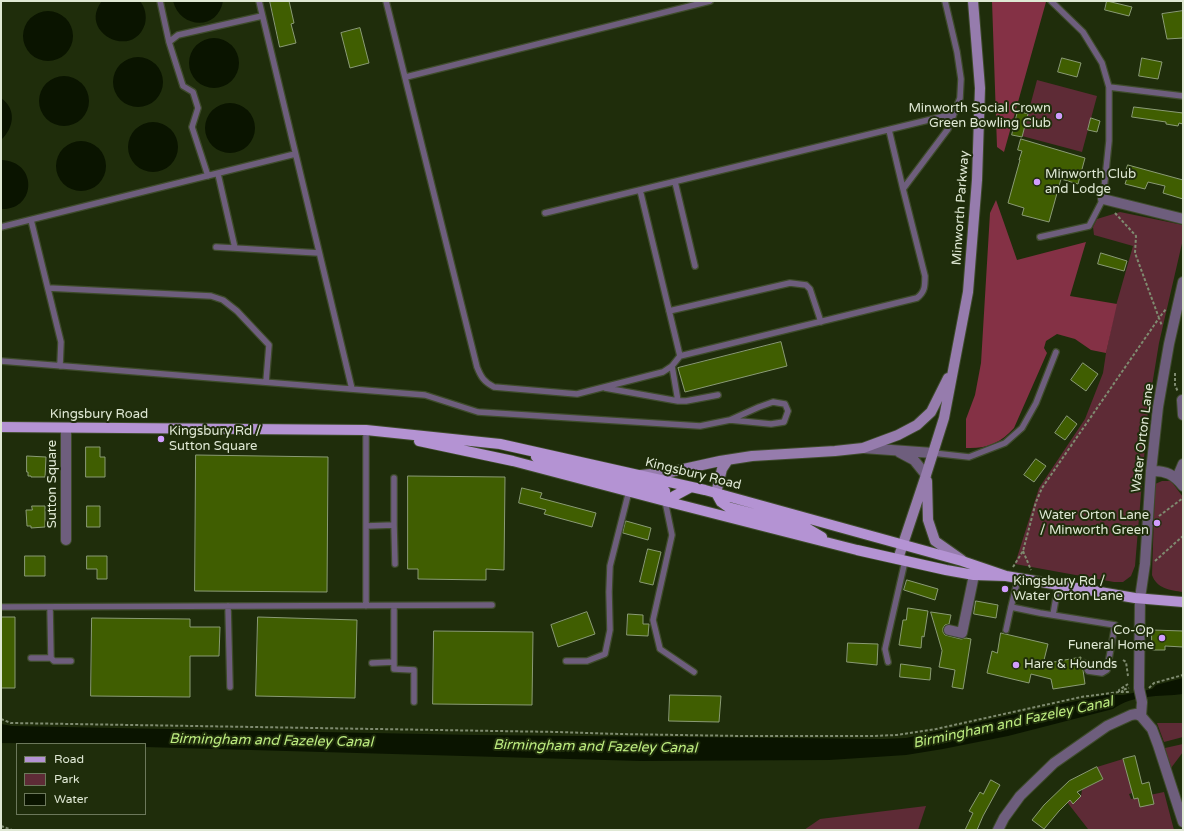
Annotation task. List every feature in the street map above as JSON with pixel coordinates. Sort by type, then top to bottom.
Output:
[{"type":"main road","name":"Kingsbury Road","points":[[1,427],[366,430],[500,444],[716,493],[962,561],[1018,579],[1140,598],[1183,602]]},
{"type":"main road","name":"Kingsbury Road","points":[[366,430],[513,461],[629,492],[902,560],[974,575],[1006,576]]},
{"type":"main road","points":[[500,444],[547,461],[665,491],[665,501],[691,487]]},
{"type":"main road","points":[[716,493],[720,502],[728,507],[805,527],[835,544]]},
{"type":"street","name":"Minworth Parkway","points":[[902,560],[904,545],[910,523],[944,418],[968,292],[977,180],[980,88],[973,1]]},
{"type":"street","points":[[1103,199],[1183,219]]},
{"type":"street","name":"Water Orton Lane","points":[[1141,716],[1142,702],[1137,688],[1140,598],[1145,564],[1151,471],[1158,407],[1169,344],[1183,282]]},
{"type":"street","name":"Minworth Parkway","points":[[641,475],[670,472],[720,461],[752,456],[828,452],[863,448],[898,435],[917,425],[932,412],[953,367]]},
{"type":"street","points":[[1182,400],[1183,415]]},
{"type":"street","name":"Sutton Square","points":[[66,428],[66,540]]},
{"type":"street","points":[[863,448],[933,453]]},
{"type":"street","points":[[896,450],[914,460],[926,475]]},
{"type":"street","points":[[716,493],[722,469],[728,460]]},
{"type":"street","points":[[1176,478],[1183,464]]},
{"type":"street","points":[[1151,471],[1167,472],[1176,478],[1183,486]]},
{"type":"street","name":"Minworth Parkway","points":[[926,475],[928,520],[935,541],[962,561]]},
{"type":"street","points":[[949,630],[962,633],[974,575]]},
{"type":"street","points":[[998,830],[1004,818],[1020,796],[1054,763],[1107,726],[1136,714],[1141,716],[1152,729],[1181,808],[1183,822]]},
{"type":"lane","points":[[160,1],[169,42],[183,86],[193,92],[198,108],[192,126],[208,176]]},
{"type":"lane","points":[[259,1],[352,389]]},
{"type":"lane","points":[[386,1],[473,351],[481,377],[486,383],[494,387],[577,394],[663,372],[672,366],[680,356],[917,298],[922,294],[925,287],[925,276],[902,189],[889,130]]},
{"type":"lane","points":[[406,77],[710,1]]},
{"type":"lane","points":[[902,189],[948,129],[960,98],[961,79],[957,52],[945,1]]},
{"type":"lane","points":[[1040,238],[1089,226],[1103,199],[1109,141],[1109,87],[1102,63],[1083,32],[1051,1]]},
{"type":"lane","points":[[169,42],[178,35],[262,16]]},
{"type":"lane","points":[[1109,87],[1183,96]]},
{"type":"lane","points":[[545,213],[954,114]]},
{"type":"lane","points":[[1,227],[295,154]]},
{"type":"lane","points":[[218,174],[235,248]]},
{"type":"lane","points":[[675,182],[695,266]]},
{"type":"lane","points":[[640,190],[680,356]]},
{"type":"lane","points":[[31,220],[61,342],[60,366]]},
{"type":"lane","points":[[216,247],[319,252]]},
{"type":"lane","points":[[669,311],[790,283],[806,285],[810,289],[821,322]]},
{"type":"lane","points":[[48,288],[211,296],[222,300],[237,311],[269,345],[266,382]]},
{"type":"lane","points":[[933,453],[969,457],[1005,443],[1022,428],[1036,403],[1056,352]]},
{"type":"lane","points":[[1,361],[425,395],[478,412],[700,426],[730,420],[773,402],[786,404],[788,411],[784,422],[778,423],[771,424],[730,420]]},
{"type":"lane","points":[[672,366],[678,401]]},
{"type":"lane","points":[[602,388],[678,401],[686,401],[718,394]]},
{"type":"lane","points":[[366,430],[366,606]]},
{"type":"lane","points":[[394,478],[395,564]]},
{"type":"lane","points":[[566,662],[586,661],[605,654],[610,630],[610,566],[629,492]]},
{"type":"lane","points":[[665,501],[672,535],[653,620],[660,649],[694,672]]},
{"type":"lane","points":[[366,526],[394,525]]},
{"type":"lane","points":[[888,662],[885,649],[902,560]]},
{"type":"lane","points":[[1006,630],[1018,579]]},
{"type":"lane","points":[[1053,615],[1058,586]]},
{"type":"lane","points":[[1,607],[492,605]]},
{"type":"lane","points":[[228,606],[230,687]]},
{"type":"lane","points":[[394,606],[394,669],[414,670],[414,702]]},
{"type":"lane","points":[[50,607],[51,658]]},
{"type":"lane","points":[[1011,607],[1115,625],[1107,670],[1102,673],[1088,670],[1084,663]]},
{"type":"lane","points":[[31,658],[51,658],[54,661],[71,662]]},
{"type":"lane","points":[[372,662],[394,662]]},
{"type":"path","points":[[1103,199],[1136,236],[1135,253],[1169,344]]},
{"type":"path","points":[[1006,576],[1023,552],[1036,502],[1042,488],[1168,306]]},
{"type":"path","points":[[1155,520],[1183,498]]},
{"type":"path","points":[[1145,564],[1152,564],[1183,536]]},
{"type":"path","points":[[1023,552],[1036,582]]},
{"type":"path","points":[[1119,692],[1119,690],[1127,686],[1129,681],[1126,662],[1123,660]]},
{"type":"path","points":[[1,720],[11,723],[619,734],[872,736],[897,735],[929,730],[1081,697],[1119,692],[1123,693],[1183,675]]},
{"type":"path","points":[[1123,693],[1122,690],[1137,688]]},
{"type":"path","points":[[1,826],[12,830]]},
{"type":"green space","name":"Minworth Social Crown Green Bowling Club","points":[[1037,80],[1097,96],[1082,152],[1022,136]]},
{"type":"green space","points":[[1120,212],[1183,225],[1183,239],[1159,343],[1148,410],[1135,566],[1131,576],[1123,582],[1114,582],[1015,564],[1039,488],[1085,419],[1103,373],[1115,309],[1133,246],[1094,235],[1093,227],[1097,219]]},
{"type":"green space","points":[[1162,481],[1171,481],[1183,497],[1183,592],[1164,588],[1154,580],[1152,575],[1155,484]]},
{"type":"green space","points":[[1157,723],[1183,723],[1183,737],[1164,742]]},
{"type":"green space","points":[[1183,744],[1183,752],[1171,768],[1165,748]]},
{"type":"green space","points":[[1123,759],[1136,792],[1129,794],[1131,799],[1164,792],[1174,830],[1087,830],[1088,829],[1067,802],[1070,800],[1073,803],[1081,796],[1082,790],[1103,779],[1097,767]]},
{"type":"green space","points":[[926,806],[918,830],[804,830],[820,819]]},
{"type":"shaded area","points":[[992,1],[1046,2],[1004,152],[997,147]]},
{"type":"shaded area","points":[[996,200],[1017,260],[1086,242],[1070,296],[1117,304],[1106,353],[1091,350],[1075,339],[1057,334],[1046,341],[1044,348],[1047,353],[1014,428],[1004,438],[993,444],[966,448],[966,419],[975,395],[981,363],[990,213]]},
{"type":"water","points":[[102,1],[140,1],[142,3],[146,18],[145,24],[139,35],[130,40],[120,41],[110,38],[101,32],[96,23],[96,12]]},
{"type":"water","points":[[173,1],[223,1],[220,11],[214,18],[207,22],[199,23],[183,17],[177,10]]},
{"type":"water","points":[[48,11],[62,15],[69,22],[73,36],[69,50],[62,57],[48,61],[34,57],[27,50],[23,36],[27,22],[34,15]]},
{"type":"water","points":[[214,38],[228,42],[235,49],[239,63],[235,77],[228,84],[214,88],[200,84],[193,77],[189,63],[193,49],[200,42]]},
{"type":"water","points":[[138,57],[152,61],[159,68],[163,82],[159,96],[152,103],[138,107],[124,103],[117,96],[113,82],[117,68],[124,61]]},
{"type":"water","points":[[64,76],[73,78],[84,87],[89,101],[87,110],[78,121],[64,126],[55,124],[44,115],[39,101],[41,92],[50,81]]},
{"type":"water","points":[[1,98],[10,108],[12,119],[9,130],[1,140]]},
{"type":"water","points":[[230,103],[244,107],[251,114],[255,128],[251,142],[244,149],[230,153],[216,149],[209,142],[205,128],[209,114],[216,107]]},
{"type":"water","points":[[153,122],[167,126],[174,133],[178,147],[174,161],[167,168],[153,172],[139,168],[132,161],[128,147],[132,133],[139,126]]},
{"type":"water","points":[[81,141],[95,145],[102,152],[106,166],[102,180],[95,187],[81,191],[67,187],[60,180],[56,166],[60,152],[67,145]]},
{"type":"water","points":[[1,160],[13,162],[22,168],[27,176],[28,186],[26,195],[21,202],[13,208],[1,209]]},
{"type":"water","name":"Birmingham and Fazeley Canal","points":[[1183,678],[1183,694],[1138,698],[1121,704],[1113,709],[1008,736],[943,749],[906,755],[829,760],[641,761],[146,747],[146,743],[1,743],[1,724],[12,726],[475,735],[906,738],[1106,695],[1123,695],[1152,689],[1156,685]]},
{"type":"building","points":[[270,1],[289,1],[294,23],[291,24],[296,43],[280,47]]},
{"type":"building","points":[[1107,1],[1132,7],[1129,16],[1105,10]]},
{"type":"building","points":[[1183,11],[1183,38],[1167,39],[1162,14]]},
{"type":"building","points":[[360,28],[369,63],[350,68],[341,33]]},
{"type":"building","points":[[1062,58],[1081,63],[1077,77],[1058,72]]},
{"type":"building","points":[[1142,58],[1162,62],[1158,79],[1139,76]]},
{"type":"building","points":[[1134,107],[1183,113],[1183,124],[1179,123],[1178,126],[1166,124],[1166,122],[1132,117]]},
{"type":"building","points":[[1018,111],[1028,114],[1022,137],[1012,135]]},
{"type":"building","points":[[1091,118],[1100,121],[1097,132],[1088,130]]},
{"type":"building","name":"Minworth Club and Lodge","points":[[1021,139],[1085,158],[1078,184],[1061,179],[1049,222],[1022,215],[1024,208],[1008,203],[1022,151],[1018,150]]},
{"type":"building","points":[[1128,165],[1183,180],[1183,199],[1163,193],[1165,186],[1148,182],[1145,189],[1125,184],[1127,178],[1124,177]]},
{"type":"building","points":[[1101,253],[1127,261],[1124,271],[1098,264]]},
{"type":"building","points":[[781,342],[787,366],[685,392],[678,368]]},
{"type":"building","points":[[1083,363],[1098,374],[1086,391],[1071,380]]},
{"type":"building","points":[[1067,416],[1077,424],[1065,440],[1055,433]]},
{"type":"building","points":[[86,447],[100,447],[100,457],[105,457],[105,477],[86,477]]},
{"type":"building","points":[[196,455],[328,457],[327,592],[195,591]]},
{"type":"building","points":[[27,456],[46,457],[45,477],[28,476]]},
{"type":"building","points":[[1036,459],[1046,466],[1034,482],[1024,475]]},
{"type":"building","points":[[408,476],[505,477],[504,570],[486,569],[486,580],[418,579],[418,569],[408,569]]},
{"type":"building","points":[[522,488],[542,493],[540,498],[596,513],[592,527],[544,514],[546,510],[519,503]]},
{"type":"building","points":[[32,506],[45,506],[45,527],[31,528],[31,526],[27,526],[26,510],[32,510]]},
{"type":"building","points":[[87,506],[100,506],[100,527],[87,527]]},
{"type":"building","points":[[626,521],[651,528],[648,540],[623,533]]},
{"type":"building","points":[[648,549],[661,552],[653,585],[640,582]]},
{"type":"building","points":[[25,556],[45,556],[45,576],[25,576]]},
{"type":"building","points":[[87,556],[107,556],[107,579],[97,579],[97,569],[87,569]]},
{"type":"building","points":[[907,580],[938,589],[935,600],[904,590]]},
{"type":"building","points":[[976,601],[998,605],[996,618],[974,614]]},
{"type":"building","points":[[908,608],[928,611],[924,637],[922,636],[921,648],[899,645],[903,620],[906,620]]},
{"type":"building","points":[[587,612],[595,634],[558,647],[551,625]]},
{"type":"building","points":[[931,612],[951,615],[949,624],[945,625],[943,628],[945,635],[961,639],[971,639],[963,689],[952,687],[955,670],[939,667],[942,651]]},
{"type":"building","points":[[628,614],[643,615],[643,624],[649,624],[648,636],[627,635]]},
{"type":"building","points":[[1,617],[15,617],[15,688],[1,688]]},
{"type":"building","points":[[258,617],[357,620],[355,698],[256,696]]},
{"type":"building","points":[[92,618],[190,619],[190,627],[220,627],[219,656],[190,656],[190,697],[91,696]]},
{"type":"building","name":"Co-Op Funeral Home","points":[[1152,630],[1183,631],[1183,647],[1165,646],[1165,650],[1152,650]]},
{"type":"building","points":[[434,631],[533,632],[532,705],[433,704]]},
{"type":"building","name":"Hare & Hounds","points":[[1001,633],[1048,644],[1043,664],[1081,657],[1080,663],[1083,670],[1085,684],[1053,689],[1051,679],[1031,674],[1029,683],[987,673],[992,651],[997,653]]},
{"type":"building","points":[[848,643],[878,644],[877,665],[847,662]]},
{"type":"building","points":[[901,664],[931,668],[930,680],[900,677]]},
{"type":"building","points":[[670,695],[721,696],[719,722],[669,721]]},
{"type":"building","points":[[1135,756],[1142,784],[1149,782],[1154,804],[1140,807],[1138,798],[1134,799],[1123,759]]},
{"type":"building","points":[[1097,767],[1103,779],[1077,792],[1081,796],[1073,804],[1070,800],[1044,829],[1032,820],[1044,805],[1069,781]]},
{"type":"building","points":[[991,780],[1000,785],[977,830],[965,830],[973,813],[969,811],[980,792],[983,794]]},
{"type":"place","name":"Minworth Social Crown Green Bowling Club","points":[[1059,116]]},
{"type":"place","name":"Minworth Club and Lodge","points":[[1037,182]]},
{"type":"place","name":"Kingsbury Rd / Sutton Square","points":[[161,439]]},
{"type":"place","name":"Water Orton Lane / Minworth Green","points":[[1157,523]]},
{"type":"place","name":"Kingsbury Rd / Water Orton Lane","points":[[1005,589]]},
{"type":"place","name":"Co-Op Funeral Home","points":[[1162,638]]},
{"type":"place","name":"Hare & Hounds","points":[[1016,665]]}]
